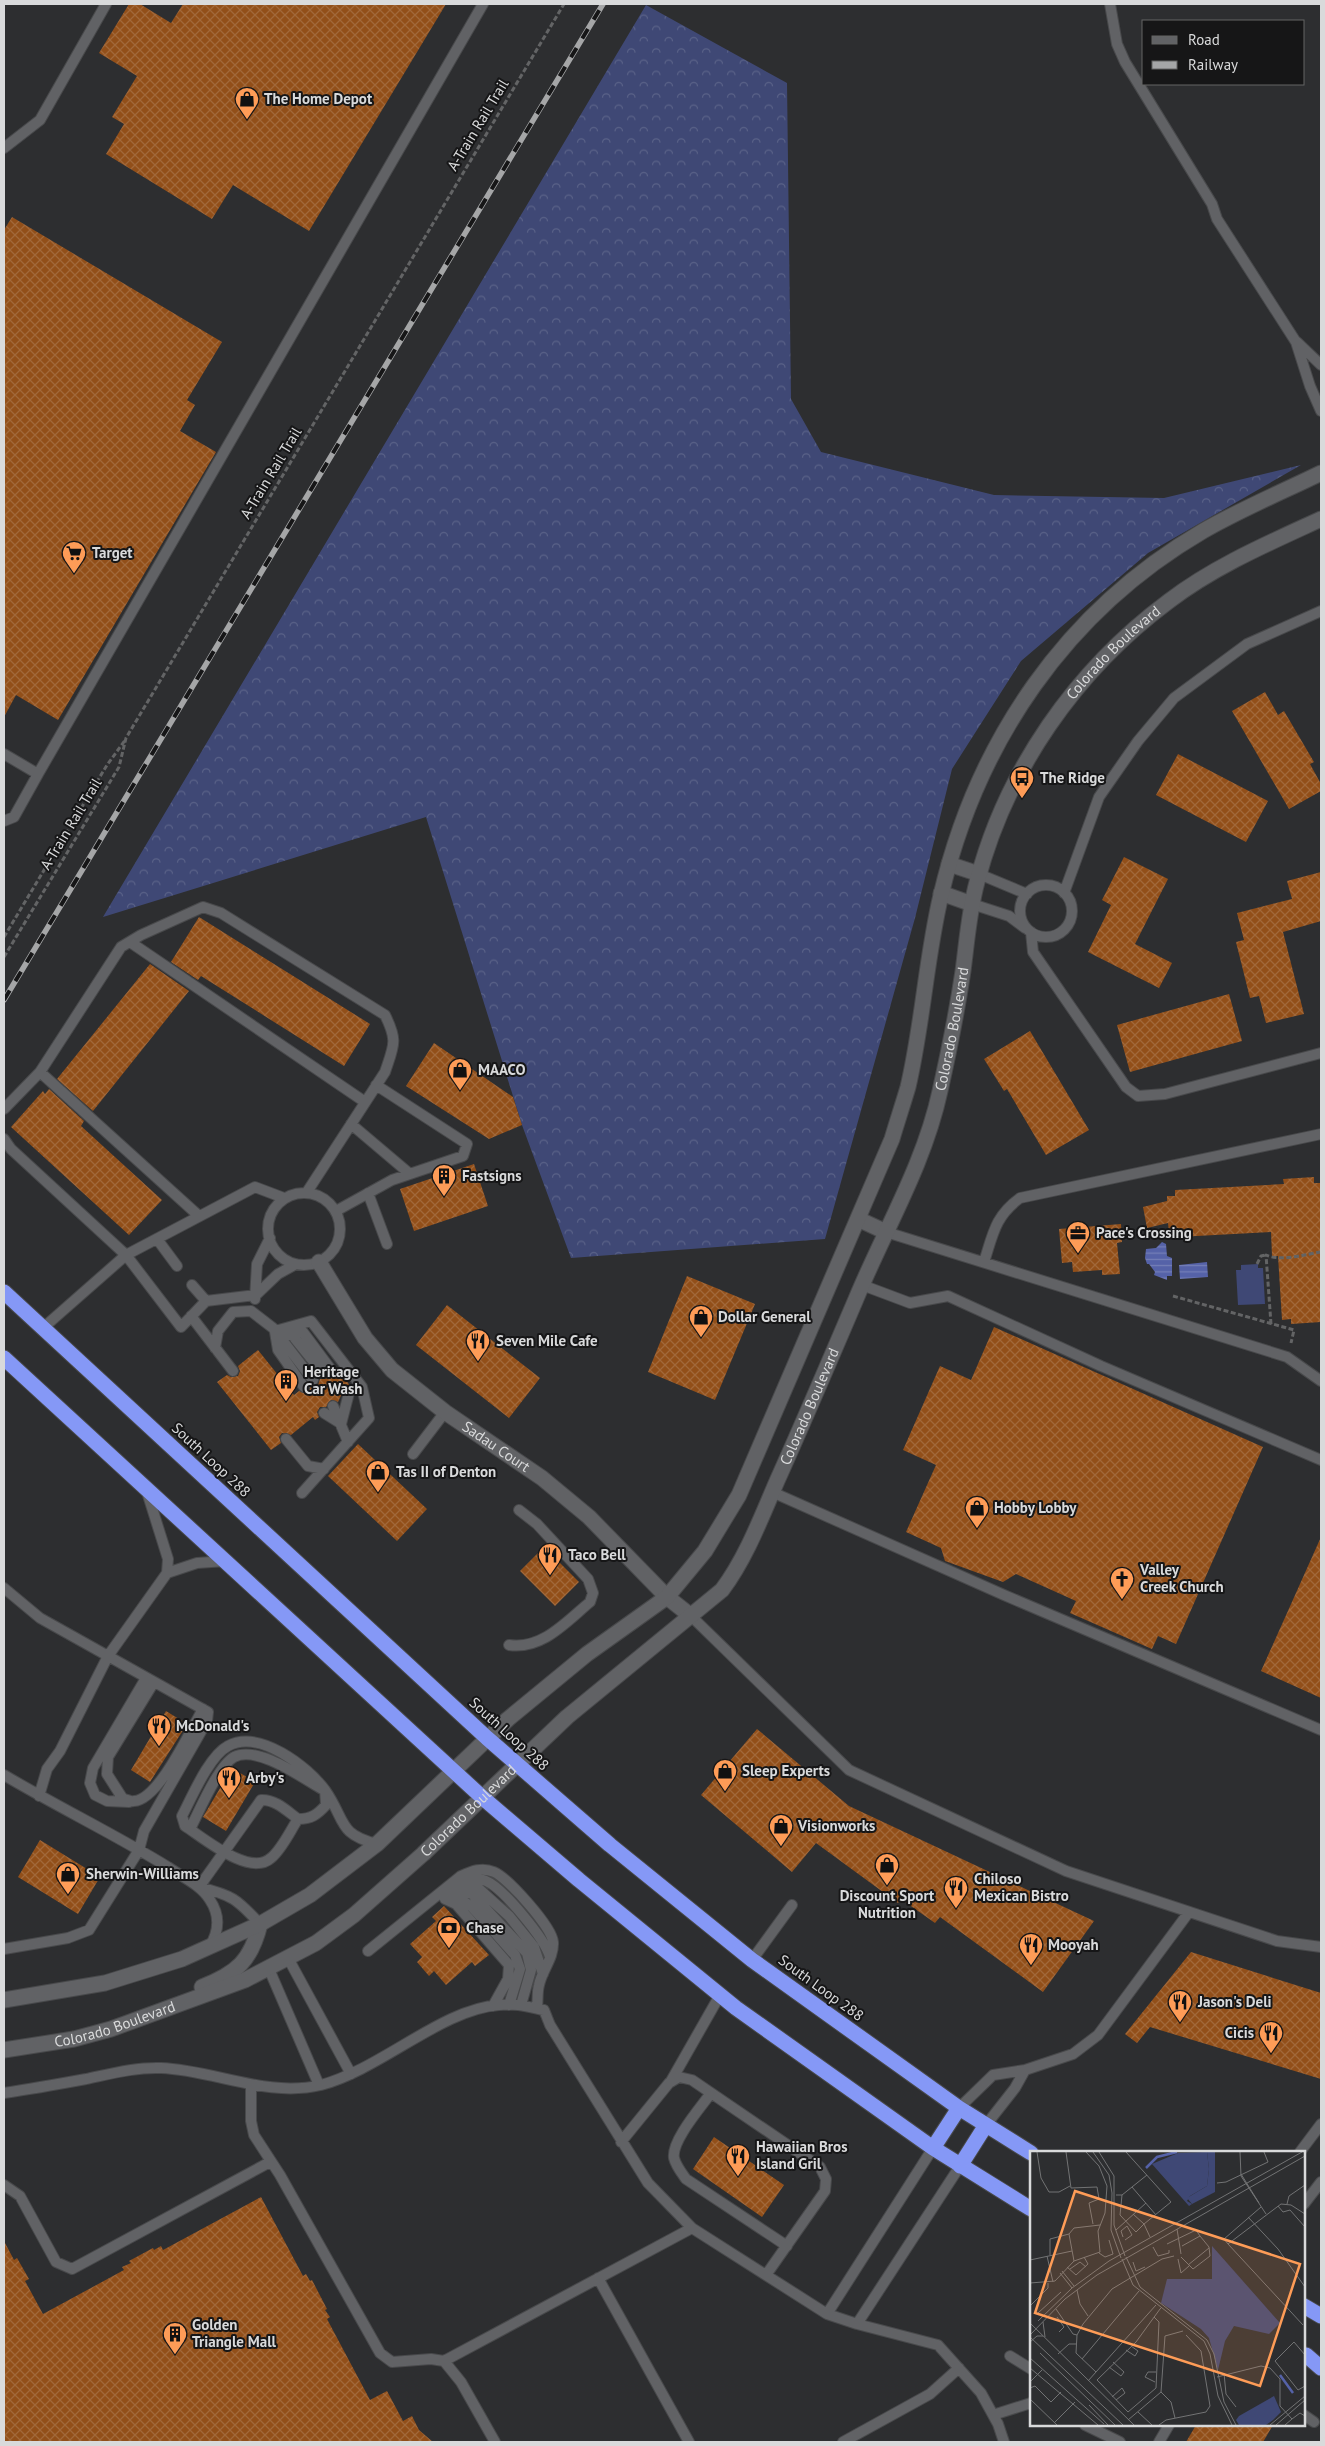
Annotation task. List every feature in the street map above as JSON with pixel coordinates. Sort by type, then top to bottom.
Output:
[{"type":"highway","name":"South Loop 288","points":[[4,1292],[516,1764],[752,1960],[959,2108],[1030,2152]]},
{"type":"highway","points":[[4,1358],[453,1769],[482,1798],[579,1880],[720,1995],[933,2148],[1030,2208]]},
{"type":"highway","points":[[933,2148],[959,2108]]},
{"type":"highway","points":[[960,2166],[986,2125]]},
{"type":"highway","points":[[1305,2307],[1321,2316]]},
{"type":"highway","points":[[1305,2355],[1321,2362]]},
{"type":"highway","points":[[1305,2355],[1321,2368]]},
{"type":"street","name":"Colorado Boulevard","points":[[4,2000],[105,1983],[208,1949],[260,1924],[310,1895],[377,1844],[487,1738],[587,1654],[667,1597],[705,1551],[739,1495],[892,1139],[908,1086],[930,948],[949,864],[958,833],[981,772],[1014,713],[1046,669],[1087,620],[1129,581],[1204,530],[1321,473]]},
{"type":"street","name":"Colorado Boulevard","points":[[4,2050],[74,2039],[111,2029],[224,1988],[269,1969],[316,1943],[354,1914],[482,1798],[567,1717],[722,1590],[735,1572],[862,1285],[909,1187],[935,1113],[979,874],[1010,791],[1031,751],[1068,700],[1110,650],[1170,600],[1258,548],[1321,519]]},
{"type":"street","points":[[949,864],[979,874]]},
{"type":"street","points":[[941,893],[972,904]]},
{"type":"street","points":[[858,1219],[886,1232]]},
{"type":"street","name":"Sadau Court","points":[[319,1262],[365,1338],[392,1370],[445,1412],[542,1478],[590,1516],[667,1597],[691,1616]]},
{"type":"street","points":[[111,2029],[128,2015],[236,1971],[255,1946],[260,1924]]},
{"type":"lane","points":[[4,148],[40,120],[106,4]]},
{"type":"lane","points":[[4,821],[14,817],[483,4]]},
{"type":"lane","points":[[1110,4],[1117,44],[1125,62],[1212,204],[1217,219],[1296,342],[1318,397],[1321,411]]},
{"type":"lane","points":[[1296,342],[1321,365]]},
{"type":"lane","points":[[1064,893],[1099,797],[1138,741],[1174,698],[1247,644],[1321,611]]},
{"type":"lane","points":[[4,754],[38,774]]},
{"type":"lane","points":[[979,874],[1027,894]]},
{"type":"lane","points":[[972,904],[1009,916],[1029,931],[1047,937],[1063,931],[1071,917],[1069,900],[1064,893],[1057,888],[1041,886],[1027,894],[1020,908],[1020,916],[1029,931],[1033,952],[1126,1087],[1138,1096],[1165,1094],[1321,1053]]},
{"type":"lane","points":[[4,1109],[40,1072],[121,947],[203,907],[221,914],[385,1015],[394,1034],[392,1051],[385,1072],[307,1192]]},
{"type":"lane","points":[[130,942],[364,1102]]},
{"type":"lane","points":[[40,1072],[199,1216]]},
{"type":"lane","points":[[336,1211],[392,1180],[463,1156],[467,1144],[376,1085]]},
{"type":"lane","points":[[350,1124],[410,1174]]},
{"type":"lane","points":[[984,1262],[998,1219],[1007,1207],[1020,1198],[1321,1134]]},
{"type":"lane","points":[[4,1139],[11,1149],[126,1255],[181,1327],[206,1301],[256,1296],[278,1274],[296,1264]]},
{"type":"lane","points":[[43,1328],[126,1255],[255,1187],[284,1198]]},
{"type":"lane","points":[[307,1192],[319,1195],[329,1202],[336,1211],[340,1222],[336,1246],[329,1255],[319,1262],[308,1265],[296,1264],[284,1259],[276,1251],[268,1229],[269,1217],[275,1206],[284,1198],[295,1193],[307,1192]]},
{"type":"lane","points":[[368,1193],[387,1244]]},
{"type":"lane","points":[[886,1232],[1288,1357],[1321,1381]]},
{"type":"lane","points":[[251,1311],[256,1296],[257,1264],[270,1238]]},
{"type":"lane","points":[[156,1239],[177,1266]]},
{"type":"lane","points":[[192,1285],[206,1301]]},
{"type":"lane","points":[[862,1285],[910,1303],[948,1296],[1101,1366],[1321,1460]]},
{"type":"lane","points":[[215,1348],[218,1331],[233,1312],[251,1311],[275,1331],[313,1380]]},
{"type":"lane","points":[[191,1316],[233,1371]]},
{"type":"lane","points":[[275,1331],[311,1321],[362,1387],[368,1418],[302,1493]]},
{"type":"lane","points":[[275,1331],[292,1336],[326,1370]]},
{"type":"lane","points":[[275,1331],[278,1350],[304,1387]]},
{"type":"lane","points":[[341,1424],[347,1395]]},
{"type":"lane","points":[[333,1406],[348,1442]]},
{"type":"lane","points":[[413,1454],[445,1412]]},
{"type":"lane","points":[[324,1413],[341,1424]]},
{"type":"lane","points":[[286,1438],[308,1466],[324,1469]]},
{"type":"lane","points":[[40,1796],[47,1769],[60,1751],[108,1656],[167,1573],[168,1559],[146,1489]]},
{"type":"lane","points":[[772,1492],[1004,1595],[1321,1730]]},
{"type":"lane","points":[[509,1645],[521,1647],[540,1642],[590,1602],[593,1593],[588,1579],[537,1524],[519,1510]]},
{"type":"lane","points":[[167,1573],[198,1563],[226,1561]]},
{"type":"lane","points":[[4,1588],[40,1618],[208,1712],[206,1721],[144,1831],[139,1850],[89,1930],[68,1938],[4,1949]]},
{"type":"lane","points":[[691,1616],[848,1770],[1066,1871],[1277,1941],[1321,1947]]},
{"type":"lane","points":[[135,1802],[123,1799],[116,1790],[107,1774],[108,1757],[150,1680]]},
{"type":"lane","points":[[150,1680],[93,1768],[90,1783],[94,1795],[107,1802],[135,1802],[149,1795],[159,1784],[203,1709]]},
{"type":"lane","points":[[298,1819],[272,1858],[262,1864],[249,1864],[224,1852],[185,1826],[182,1816],[211,1763],[228,1746],[250,1741],[273,1748],[314,1775],[337,1807],[343,1827],[358,1839],[377,1844]]},
{"type":"lane","points":[[4,1775],[139,1850],[199,1887],[228,1894],[246,1908],[260,1924]]},
{"type":"lane","points":[[199,1887],[261,1800],[268,1799],[298,1819],[309,1819],[326,1805],[325,1790]]},
{"type":"lane","points":[[368,1951],[443,1891],[473,1870],[484,1869],[496,1872],[551,1933],[553,1942],[550,1958],[538,1987],[537,2008]]},
{"type":"lane","points":[[199,1887],[210,1900],[216,1914],[217,1934],[208,1949]]},
{"type":"lane","points":[[443,1891],[469,1887],[486,1893],[529,1939],[539,1956],[543,1974]]},
{"type":"lane","points":[[443,1891],[464,1900],[515,1955],[520,1969],[509,2005]]},
{"type":"lane","points":[[443,1891],[462,1891],[472,1894],[526,1953],[531,1970],[521,2005]]},
{"type":"lane","points":[[443,1891],[443,1898],[456,1904],[509,1964],[508,1979],[493,2006]]},
{"type":"lane","points":[[752,1960],[792,1905]]},
{"type":"lane","points":[[959,2108],[993,2075],[1025,2070],[1073,2054],[1098,2035],[1189,1912]]},
{"type":"lane","points":[[288,1958],[351,2074]]},
{"type":"lane","points":[[269,1969],[319,2085]]},
{"type":"lane","points":[[621,2142],[669,2083],[720,1995]]},
{"type":"lane","points":[[4,2093],[122,2072],[158,2068],[182,2069],[275,2088],[303,2088],[319,2085],[351,2074],[472,2010],[509,2005],[521,2005],[544,2010],[550,2025],[648,2183],[692,2228],[827,2314],[857,2324],[938,2344],[981,2393],[1004,2442]]},
{"type":"lane","points":[[986,2125],[1015,2088],[1025,2070]]},
{"type":"lane","points":[[669,2083],[679,2077],[692,2080],[820,2167],[826,2178],[825,2191],[766,2275]]},
{"type":"lane","points":[[251,2084],[251,2121],[254,2135],[280,2175],[380,2353],[392,2362],[431,2359],[444,2361],[692,2228]]},
{"type":"lane","points":[[711,2093],[678,2139],[674,2156],[678,2168],[686,2179],[787,2246]]},
{"type":"lane","points":[[1301,2151],[1321,2124]]},
{"type":"lane","points":[[827,2314],[933,2148]]},
{"type":"lane","points":[[4,2185],[20,2196],[56,2262],[72,2269],[270,2162]]},
{"type":"lane","points":[[857,2324],[960,2166]]},
{"type":"lane","points":[[1305,2203],[1321,2182]]},
{"type":"lane","points":[[598,2278],[689,2442]]},
{"type":"lane","points":[[1010,2356],[1030,2368]]},
{"type":"lane","points":[[444,2361],[461,2382],[495,2442]]},
{"type":"lane","points":[[843,2442],[930,2394],[960,2368]]},
{"type":"lane","points":[[993,2416],[1030,2403]]},
{"type":"lane","points":[[1305,2416],[1314,2422]]},
{"type":"lane","points":[[1087,2426],[1120,2442]]},
{"type":"lane","points":[[1159,2442],[1168,2426]]},
{"type":"path","name":"A-Train Rail Trail","points":[[4,957],[119,767],[126,738],[564,4]]},
{"type":"path","points":[[4,936],[107,765],[126,738]]},
{"type":"path","points":[[1257,1264],[1261,1256],[1266,1255],[1279,1257],[1321,1252]]},
{"type":"path","points":[[1266,1255],[1271,1324]]},
{"type":"path","points":[[1174,1296],[1294,1330],[1290,1347]]},
{"type":"green space","points":[[646,5],[787,83],[791,399],[821,452],[994,495],[1164,498],[1301,465],[1148,553],[1021,661],[952,769],[915,918],[825,1239],[571,1258],[522,1125],[426,817],[103,917]]},
{"type":"green space","points":[[1258,1264],[1258,1268],[1263,1268],[1265,1304],[1238,1305],[1236,1270],[1241,1270],[1241,1265]]},
{"type":"shaded area","points":[[1162,1242],[1166,1244],[1167,1256],[1172,1258],[1172,1276],[1167,1276],[1167,1280],[1154,1275],[1155,1272],[1147,1264],[1145,1258],[1146,1249],[1156,1248]]},
{"type":"shaded area","points":[[1207,1262],[1208,1277],[1180,1279],[1179,1265]]},
{"type":"building","name":"The Home Depot","points":[[129,4],[140,4],[171,23],[183,4],[446,4],[309,231],[233,185],[212,219],[106,154],[124,124],[112,117],[137,76],[99,53]]},
{"type":"building","name":"Target","points":[[12,217],[222,342],[187,400],[195,405],[180,431],[216,452],[58,720],[16,695],[4,717],[4,230]]},
{"type":"building","points":[[1265,692],[1278,715],[1284,711],[1314,762],[1310,764],[1321,784],[1321,791],[1289,809],[1232,711]]},
{"type":"building","points":[[1178,754],[1268,801],[1246,842],[1156,795]]},
{"type":"building","points":[[1124,857],[1168,879],[1135,944],[1172,963],[1159,988],[1088,952],[1111,905],[1102,900]]},
{"type":"building","points":[[1321,872],[1321,921],[1283,932],[1304,1014],[1266,1023],[1259,996],[1250,998],[1236,942],[1244,940],[1237,913],[1292,899],[1287,881]]},
{"type":"building","points":[[199,917],[370,1024],[344,1066],[201,976],[198,980],[171,962]]},
{"type":"building","points":[[150,964],[189,991],[93,1111],[57,1079]]},
{"type":"building","points":[[1229,994],[1242,1041],[1130,1072],[1117,1025]]},
{"type":"building","points":[[1030,1031],[1089,1130],[1046,1155],[1007,1089],[1004,1091],[984,1059]]},
{"type":"building","name":"MAACO","points":[[434,1043],[513,1097],[522,1125],[489,1139],[406,1086]]},
{"type":"building","points":[[49,1089],[84,1121],[81,1126],[162,1200],[129,1235],[11,1127],[43,1091],[45,1094]]},
{"type":"building","name":"Fastsigns","points":[[474,1164],[488,1206],[414,1231],[400,1189]]},
{"type":"building","points":[[1314,1177],[1314,1183],[1321,1183],[1321,1322],[1291,1324],[1291,1319],[1282,1320],[1278,1256],[1272,1256],[1271,1232],[1178,1237],[1178,1233],[1169,1233],[1168,1223],[1147,1228],[1143,1207],[1167,1201],[1167,1196],[1175,1196],[1175,1190],[1284,1184],[1283,1179]]},
{"type":"building","points":[[1121,1224],[1122,1242],[1117,1243],[1120,1274],[1102,1275],[1102,1270],[1073,1272],[1072,1262],[1062,1263],[1059,1229]]},
{"type":"building","name":"Dollar General","points":[[687,1276],[755,1304],[715,1400],[648,1372]]},
{"type":"building","name":"Seven Mile Cafe","points":[[447,1305],[540,1378],[509,1418],[416,1345]]},
{"type":"building","points":[[994,1327],[1263,1447],[1176,1644],[1158,1636],[1152,1649],[1070,1613],[1076,1601],[1016,1574],[1003,1582],[945,1561],[941,1548],[906,1532],[936,1465],[903,1450],[940,1366],[971,1380]]},
{"type":"building","name":"Heritage Car Wash","points":[[258,1350],[294,1395],[299,1391],[308,1393],[311,1386],[318,1385],[320,1379],[328,1378],[336,1367],[351,1387],[344,1389],[338,1402],[331,1400],[326,1407],[320,1407],[317,1412],[319,1417],[315,1420],[313,1417],[291,1435],[282,1433],[279,1437],[281,1443],[271,1450],[217,1382],[227,1375],[231,1377],[238,1376],[240,1371],[238,1366]]},
{"type":"building","name":"Tas II of Denton","points":[[358,1444],[427,1509],[397,1541],[328,1476]]},
{"type":"building","points":[[1321,1537],[1321,1698],[1261,1671]]},
{"type":"building","name":"Taco Bell","points":[[544,1547],[579,1582],[555,1606],[520,1571]]},
{"type":"building","name":"McDonald's","points":[[166,1711],[187,1724],[150,1782],[131,1770]]},
{"type":"building","points":[[757,1729],[849,1806],[1094,1921],[1043,1992],[940,1917],[935,1923],[901,1899],[898,1903],[816,1843],[792,1872],[701,1795]]},
{"type":"building","name":"Arby's","points":[[232,1768],[255,1782],[226,1831],[203,1817]]},
{"type":"building","name":"Sherwin-Williams","points":[[40,1840],[100,1877],[78,1914],[18,1877]]},
{"type":"building","name":"Chase","points":[[444,1906],[489,1955],[475,1966],[472,1962],[446,1985],[434,1971],[429,1976],[417,1962],[422,1957],[410,1944],[436,1921],[432,1917]]},
{"type":"building","points":[[1191,1952],[1321,1993],[1321,2079],[1150,2027],[1137,2043],[1125,2034]]},
{"type":"building","name":"Hawaiian Bros Island Gril","points":[[714,2137],[784,2185],[762,2217],[693,2169]]},
{"type":"building","name":"Golden Triangle Mall","points":[[261,2197],[303,2276],[306,2274],[310,2281],[312,2280],[327,2309],[325,2310],[330,2317],[327,2319],[370,2400],[387,2391],[403,2421],[412,2416],[419,2430],[433,2442],[4,2442],[4,2241],[14,2260],[17,2258],[29,2279],[25,2281],[43,2314],[124,2270],[122,2267],[131,2263],[129,2261],[153,2248],[154,2250],[161,2246],[163,2250]]},
{"type":"building","points":[[1195,2426],[1272,2426],[1263,2442],[1186,2442]]},
{"type":"railway","points":[[4,1000],[603,4]]},
{"type":"place","name":"The Home Depot","points":[[247,120]]},
{"type":"place","name":"Target","points":[[74,574]]},
{"type":"place","name":"The Ridge","points":[[1022,799]]},
{"type":"place","name":"MAACO","points":[[460,1091]]},
{"type":"place","name":"Fastsigns","points":[[444,1197]]},
{"type":"place","name":"Pace's Crossing","points":[[1078,1254]]},
{"type":"place","name":"Dollar General","points":[[701,1338]]},
{"type":"place","name":"Seven Mile Cafe","points":[[478,1362]]},
{"type":"place","name":"Heritage Car Wash","points":[[286,1402]]},
{"type":"place","name":"Tas II of Denton","points":[[378,1493]]},
{"type":"place","name":"Hobby Lobby","points":[[977,1529]]},
{"type":"place","name":"Taco Bell","points":[[550,1576]]},
{"type":"place","name":"Valley Creek Church","points":[[1122,1600]]},
{"type":"place","name":"McDonald's","points":[[159,1747]]},
{"type":"place","name":"Sleep Experts","points":[[725,1792]]},
{"type":"place","name":"Arby's","points":[[229,1799]]},
{"type":"place","name":"Visionworks","points":[[781,1847]]},
{"type":"place","name":"Discount Sport Nutrition","points":[[887,1886]]},
{"type":"place","name":"Sherwin-Williams","points":[[68,1895]]},
{"type":"place","name":"Chiloso Mexican Bistro","points":[[956,1909]]},
{"type":"place","name":"Chase","points":[[449,1949]]},
{"type":"place","name":"Mooyah","points":[[1031,1966]]},
{"type":"place","name":"Jason's Deli","points":[[1180,2023]]},
{"type":"place","name":"Cicis","points":[[1271,2054]]},
{"type":"place","name":"Hawaiian Bros Island Gril","points":[[738,2177]]},
{"type":"place","name":"Golden Triangle Mall","points":[[175,2355]]}]
